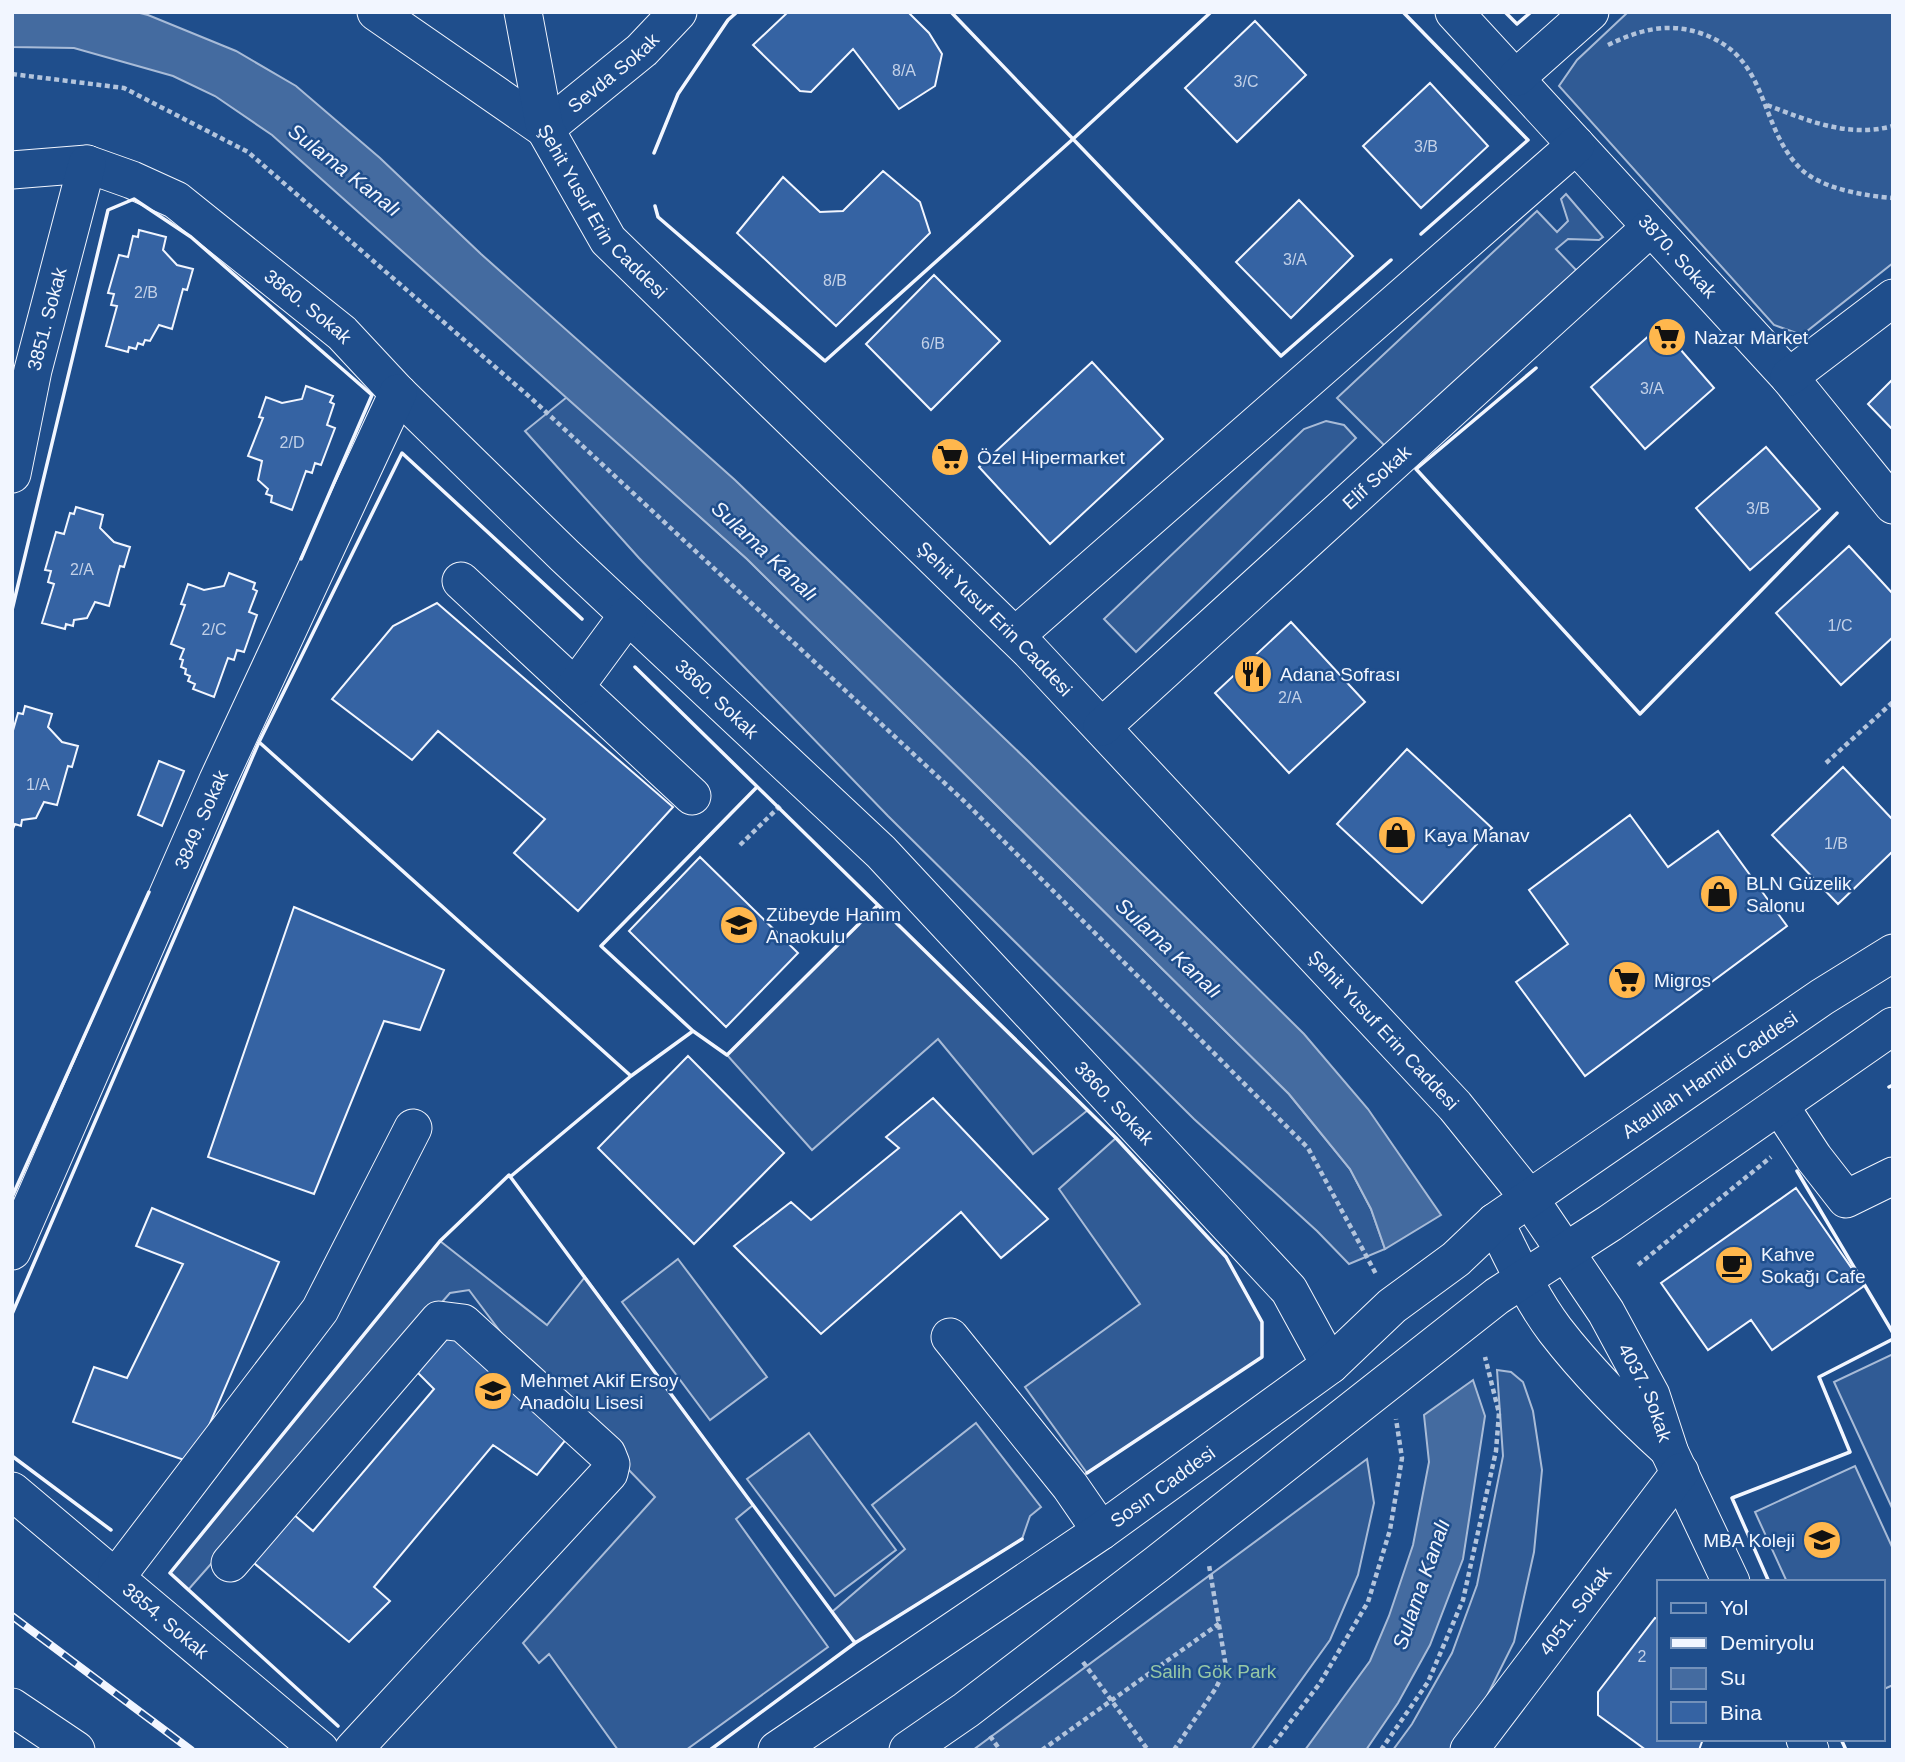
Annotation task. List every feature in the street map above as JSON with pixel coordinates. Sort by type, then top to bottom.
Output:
[{"type":"street","points":[[376,12],[545,129]]},
{"type":"street","name":"Şehit Yusuf Erin Caddesi","points":[[523,12],[545,129],[608,240],[1015,636],[1455,1106],[1529,1198]]},
{"type":"street","name":"Sevda Sokak","points":[[545,129],[642,50],[678,12]]},
{"type":"street","name":"3870. Sokak","points":[[1454,12],[1517,77],[1650,228],[1789,377],[1893,505]]},
{"type":"street","points":[[1517,77],[1590,12]]},
{"type":"street","points":[[1015,636],[1576,145]]},
{"type":"street","name":"3860. Sokak","points":[[12,170],[87,164],[176,200],[342,333],[398,393],[628,615],[881,852],[1289,1290],[1330,1365]]},
{"type":"street","name":"3851. Sokak","points":[[12,474],[33,370],[87,164]]},
{"type":"street","name":"Elif Sokak","points":[[1102,727],[1650,228]]},
{"type":"street","points":[[1789,377],[1893,298]]},
{"type":"street","name":"3849. Sokak","points":[[12,1251],[218,780],[398,393]]},
{"type":"street","points":[[461,581],[692,796]]},
{"type":"street","points":[[575,687],[628,615]]},
{"type":"street","name":"Ataullah Hamidi Caddesi","points":[[1529,1198],[1822,997],[1893,953]]},
{"type":"street","points":[[908,1750],[966,1710],[1157,1564],[1476,1313],[1626,1212],[1789,1120],[1893,1026]]},
{"type":"street","points":[[1789,1120],[1846,1199],[1893,1176]]},
{"type":"street","points":[[117,1576],[320,1310],[413,1128]]},
{"type":"street","name":"Sosın Caddesi","points":[[777,1750],[1101,1531],[1330,1365],[1400,1300],[1456,1259],[1495,1222],[1529,1198]]},
{"type":"street","name":"4037. Sokak","points":[[1529,1198],[1563,1253],[1606,1312],[1651,1395],[1674,1461]]},
{"type":"street","name":"4037. Sokak","points":[[1495,1222],[1524,1279],[1554,1329],[1621,1407],[1674,1461]]},
{"type":"street","points":[[230,1563],[439,1320],[463,1323],[607,1454],[611,1464],[609,1473],[354,1750]]},
{"type":"street","points":[[950,1337],[1070,1486],[1101,1531]]},
{"type":"street","points":[[1674,1461],[1730,1580]]},
{"type":"street","name":"4051. Sokak","points":[[1469,1750],[1674,1461]]},
{"type":"street","name":"3854. Sokak","points":[[12,1491],[117,1576],[320,1750]]},
{"type":"street","points":[[12,1707],[76,1750]]},
{"type":"path","points":[[1603,48],[1636,31],[1660,28],[1684,28],[1731,47],[1749,68],[1782,143],[1803,171],[1858,195],[1893,198]]},
{"type":"path","points":[[12,74],[124,88],[248,152],[532,399],[965,802],[1308,1147],[1400,1300]]},
{"type":"path","points":[[1766,104],[1813,123],[1851,131],[1874,131],[1893,126]]},
{"type":"path","points":[[1826,763],[1893,702]]},
{"type":"path","points":[[740,845],[805,781]]},
{"type":"path","points":[[1638,1265],[1789,1120]]},
{"type":"path","points":[[1381,1750],[1428,1682],[1463,1600],[1496,1451],[1499,1413],[1485,1357]]},
{"type":"path","points":[[1269,1750],[1320,1683],[1368,1602],[1390,1530],[1402,1458],[1396,1414]]},
{"type":"path","points":[[1174,1750],[1216,1688],[1226,1667],[1209,1564]]},
{"type":"path","points":[[1042,1750],[1220,1623]]},
{"type":"path","points":[[1081,1660],[1148,1750]]},
{"type":"path","points":[[984,1727],[1000,1750]]},
{"type":"shaded area","points":[[1628,12],[1893,12],[1893,263],[1802,335],[1774,325],[1559,86],[1577,60]]},
{"type":"shaded area","points":[[1566,194],[1603,237],[1599,240],[1568,239],[1556,249],[1578,272],[1389,450],[1337,398],[1537,211],[1557,232],[1568,221],[1561,199]]},
{"type":"shaded area","points":[[567,397],[747,559],[1289,1094],[1350,1169],[1371,1209],[1385,1249],[1349,1264],[1317,1231],[1194,1119],[888,816],[639,558],[525,431]]},
{"type":"shaded area","points":[[1326,421],[1344,425],[1356,438],[1136,652],[1104,619],[1304,429]]},
{"type":"shaded area","points":[[878,905],[1088,1110],[1033,1154],[938,1039],[812,1150],[727,1055]]},
{"type":"shaded area","points":[[1116,1138],[1226,1257],[1262,1322],[1262,1357],[1087,1473],[1025,1387],[1140,1304],[1059,1189]]},
{"type":"shaded area","points":[[440,1241],[547,1325],[585,1277],[753,1505],[736,1519],[828,1647],[686,1750],[618,1750],[549,1654],[539,1663],[523,1643],[655,1497],[517,1354],[469,1290],[450,1293],[188,1590],[170,1573]]},
{"type":"shaded area","points":[[678,1259],[767,1377],[710,1420],[622,1302]]},
{"type":"shaded area","points":[[1893,1354],[1893,1510],[1834,1382]]},
{"type":"shaded area","points":[[1497,1370],[1511,1372],[1523,1382],[1533,1411],[1542,1470],[1534,1552],[1514,1642],[1485,1700],[1450,1750],[1393,1750],[1412,1724],[1452,1653],[1477,1585],[1503,1456]]},
{"type":"shaded area","points":[[976,1423],[1041,1507],[1030,1516],[1022,1539],[855,1643],[832,1612],[905,1549],[872,1505]]},
{"type":"shaded area","points":[[809,1433],[896,1550],[835,1596],[747,1479]]},
{"type":"shaded area","name":"Salih Gök Park","points":[[1367,1459],[1374,1503],[1358,1575],[1330,1640],[1251,1750],[973,1750]]},
{"type":"shaded area","points":[[1855,1466],[1893,1549],[1893,1685],[1884,1689],[1884,1580],[1786,1580],[1755,1512]]},
{"type":"water","name":"Sulama Kanalı","points":[[12,12],[136,12],[148,15],[236,51],[296,86],[380,158],[481,254],[735,480],[1028,761],[1304,1034],[1368,1109],[1441,1215],[1385,1249],[1371,1209],[1350,1169],[1289,1094],[747,559],[272,135],[215,96],[173,76],[74,48],[12,47]]},
{"type":"water","name":"Sulama Kanalı","points":[[1473,1380],[1485,1416],[1463,1559],[1430,1645],[1398,1703],[1366,1750],[1305,1750],[1370,1661],[1389,1616],[1413,1545],[1429,1462],[1424,1415]]},
{"type":"building","points":[[788,12],[908,12],[929,33],[942,54],[935,86],[899,109],[853,49],[811,92],[800,91],[753,45]]},
{"type":"building","points":[[1255,21],[1306,75],[1237,142],[1185,88]]},
{"type":"building","points":[[1430,83],[1488,146],[1421,208],[1363,146]]},
{"type":"building","points":[[883,171],[920,202],[930,233],[836,326],[737,233],[783,177],[820,212],[843,211]]},
{"type":"building","points":[[1299,200],[1353,256],[1291,318],[1236,262]]},
{"type":"building","points":[[139,230],[166,237],[163,250],[177,265],[193,269],[187,290],[183,289],[172,329],[159,325],[150,341],[145,340],[143,345],[138,343],[136,349],[129,347],[128,352],[106,346],[117,306],[111,305],[114,294],[108,293],[119,255],[128,257],[133,236],[138,237]]},
{"type":"building","points":[[934,275],[1000,341],[931,410],[866,344]]},
{"type":"building","points":[[1660,326],[1714,388],[1645,449],[1591,387]]},
{"type":"building","points":[[1092,362],[1163,439],[1050,544],[979,467]]},
{"type":"building","points":[[1893,379],[1893,430],[1868,404]]},
{"type":"building","points":[[306,386],[333,396],[330,402],[334,404],[327,425],[335,428],[321,465],[315,463],[312,473],[306,471],[292,510],[271,502],[272,496],[266,494],[268,489],[258,480],[262,461],[248,456],[263,418],[259,417],[266,397],[282,403],[302,399]]},
{"type":"building","points":[[1766,447],[1820,509],[1750,570],[1696,508]]},
{"type":"building","points":[[76,507],[103,515],[100,528],[114,542],[130,547],[124,567],[120,566],[109,606],[95,602],[87,618],[74,620],[73,626],[66,624],[65,629],[42,623],[54,584],[48,582],[51,571],[45,570],[56,532],[64,534],[70,513],[74,514]]},
{"type":"building","points":[[1849,546],[1893,594],[1893,637],[1841,685],[1776,613]]},
{"type":"building","points":[[229,573],[255,583],[253,589],[257,591],[249,612],[257,615],[244,652],[237,650],[234,660],[228,658],[214,697],[193,689],[195,684],[188,681],[190,676],[185,674],[186,669],[181,667],[183,660],[180,659],[184,649],[171,644],[185,605],[181,604],[188,584],[204,590],[224,586]]},
{"type":"building","points":[[437,603],[673,807],[578,911],[514,853],[545,819],[438,731],[412,760],[332,699],[393,626]]},
{"type":"building","points":[[1291,622],[1365,702],[1289,773],[1215,693]]},
{"type":"building","points":[[25,706],[52,714],[48,727],[62,742],[78,746],[72,767],[68,766],[57,805],[44,802],[36,818],[22,820],[21,826],[15,824],[13,829],[12,734],[18,713],[23,714]]},
{"type":"building","points":[[1407,749],[1492,828],[1422,903],[1337,824]]},
{"type":"building","points":[[159,761],[184,771],[162,826],[138,815]]},
{"type":"building","points":[[1843,767],[1893,820],[1893,851],[1838,904],[1772,835]]},
{"type":"building","points":[[1630,815],[1668,867],[1718,831],[1787,926],[1585,1076],[1516,982],[1568,944],[1529,890]]},
{"type":"building","points":[[700,857],[798,953],[726,1027],[629,931]]},
{"type":"building","points":[[294,907],[444,970],[420,1030],[384,1021],[314,1194],[208,1157]]},
{"type":"building","points":[[688,1056],[784,1153],[694,1244],[598,1148]]},
{"type":"building","points":[[933,1098],[1048,1219],[1001,1258],[961,1212],[821,1334],[734,1246],[791,1202],[811,1220],[899,1148],[886,1137]]},
{"type":"building","points":[[1796,1188],[1864,1286],[1772,1350],[1751,1320],[1708,1350],[1661,1283]]},
{"type":"building","points":[[152,1208],[279,1262],[193,1463],[73,1422],[94,1367],[127,1378],[183,1264],[136,1246]]},
{"type":"building","points":[[453,1330],[572,1432],[537,1475],[493,1445],[374,1587],[390,1601],[349,1642],[249,1559],[286,1508],[313,1531],[434,1389],[416,1371]]},
{"type":"building","points":[[1657,1619],[1657,1741],[1702,1741],[1699,1750],[1646,1750],[1598,1715],[1598,1692]]},
{"type":"railway","points":[[12,1616],[191,1750]]},
{"type":"wall","points":[[654,153],[678,94],[728,20],[737,12]]},
{"type":"wall","points":[[655,206],[658,217],[825,361],[1073,139],[951,12]]},
{"type":"wall","points":[[1211,12],[1073,139],[1281,356],[1391,260]]},
{"type":"wall","points":[[1403,12],[1528,140],[1421,234]]},
{"type":"wall","points":[[1505,12],[1517,24],[1531,12]]},
{"type":"wall","points":[[12,610],[108,210],[134,199],[191,237],[372,395],[301,559]]},
{"type":"wall","points":[[1536,368],[1416,469],[1640,714],[1837,513]]},
{"type":"wall","points":[[582,619],[402,453],[259,742],[631,1076],[693,1031],[727,1055],[878,905],[635,667]]},
{"type":"wall","points":[[12,1314],[259,742]]},
{"type":"wall","points":[[693,1031],[601,946],[756,788]]},
{"type":"wall","points":[[12,1197],[149,892]]},
{"type":"wall","points":[[878,905],[1116,1138],[1226,1257],[1262,1322],[1262,1357],[1087,1473]]},
{"type":"wall","points":[[510,1177],[631,1076]]},
{"type":"wall","points":[[1889,1087],[1893,1085]]},
{"type":"wall","points":[[1797,1171],[1893,1333]]},
{"type":"wall","points":[[338,1726],[170,1573],[440,1241],[509,1175],[855,1643],[710,1750]]},
{"type":"wall","points":[[1768,1580],[1732,1498],[1850,1452],[1819,1377],[1893,1339]]},
{"type":"wall","points":[[12,1456],[111,1530]]},
{"type":"wall","points":[[854,1641],[855,1643],[1022,1539]]},
{"type":"wall","points":[[1842,1741],[1846,1750]]},
{"type":"place","name":"Nazar Market","points":[[1667,337]]},
{"type":"place","name":"Özel Hipermarket","points":[[950,457]]},
{"type":"place","name":"Adana Sofrası","points":[[1253,674]]},
{"type":"place","name":"Kaya Manav","points":[[1397,835]]},
{"type":"place","name":"BLN Güzelik Salonu","points":[[1719,894]]},
{"type":"place","name":"Zübeyde Hanım Anaokulu","points":[[739,925]]},
{"type":"place","name":"Migros","points":[[1627,980]]},
{"type":"place","name":"Kahve Sokağı Cafe","points":[[1734,1265]]},
{"type":"place","name":"Mehmet Akif Ersoy Anadolu Lisesi","points":[[493,1391]]},
{"type":"place","name":"MBA Koleji","points":[[1822,1540]]}]
